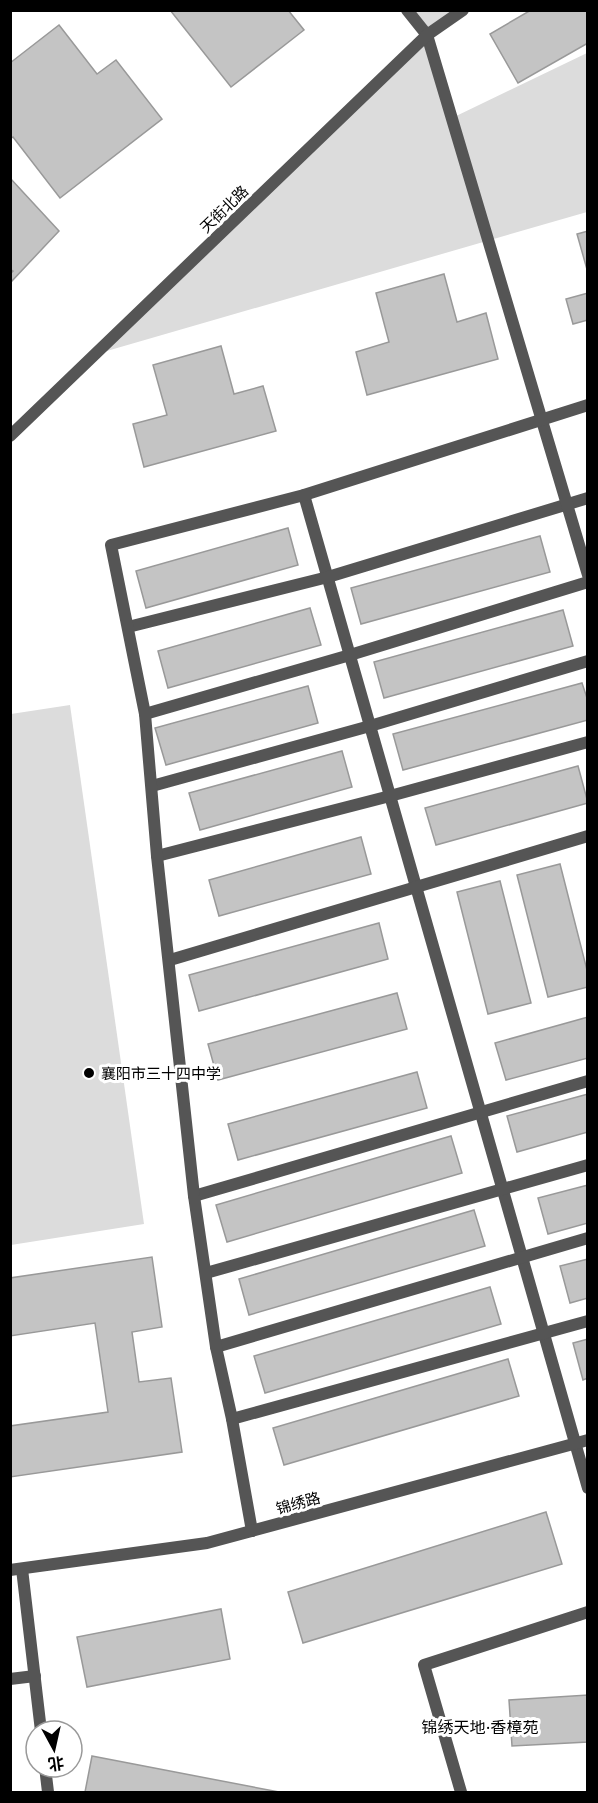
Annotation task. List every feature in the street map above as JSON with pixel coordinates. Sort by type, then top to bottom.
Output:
[{"type":"street","points":[[407,10],[427,35],[588,575]]},
{"type":"street","name":"天街北路","points":[[10,436],[427,35],[464,10]]},
{"type":"street","points":[[252,1531],[232,1419],[216,1347],[194,1196],[157,856],[145,714],[111,545],[304,495],[588,405]]},
{"type":"street","points":[[304,495],[588,1488]]},
{"type":"street","points":[[128,627],[328,577],[588,498]]},
{"type":"street","points":[[145,714],[350,655],[588,582]]},
{"type":"street","points":[[152,786],[370,726],[588,661]]},
{"type":"street","points":[[157,856],[588,742]]},
{"type":"street","points":[[170,960],[588,836]]},
{"type":"street","points":[[194,1196],[588,1082]]},
{"type":"street","points":[[206,1273],[588,1165]]},
{"type":"street","points":[[216,1347],[588,1238]]},
{"type":"street","points":[[232,1419],[588,1321]]},
{"type":"street","name":"锦绣路","points":[[16,1570],[207,1543],[588,1440]]},
{"type":"street","points":[[16,1570],[39,1719]]},
{"type":"street","points":[[461,1792],[423,1665],[588,1612]]},
{"type":"street","points":[[10,1679],[34,1676]]},
{"type":"shaded area","points":[[407,11],[463,11],[427,35],[452,118],[587,53],[587,212],[93,355],[427,36]]},
{"type":"shaded area","points":[[70,705],[144,1224],[11,1245],[11,714]]},
{"type":"building","points":[[170,10],[288,10],[304,30],[231,87]]},
{"type":"building","points":[[531,10],[588,10],[588,43],[518,83],[490,34]]},
{"type":"building","points":[[59,25],[97,74],[116,60],[162,119],[60,198],[13,137],[10,139],[10,63]]},
{"type":"building","points":[[10,178],[59,231],[10,283],[10,274],[13,271],[10,269]]},
{"type":"building","points":[[588,231],[588,273],[577,234]]},
{"type":"building","points":[[444,274],[457,322],[486,313],[498,359],[367,395],[356,352],[389,342],[376,293]]},
{"type":"building","points":[[588,293],[588,320],[573,324],[566,299]]},
{"type":"building","points":[[221,346],[234,394],[263,386],[276,431],[144,467],[133,424],[167,415],[153,365]]},
{"type":"building","points":[[288,528],[298,565],[146,608],[136,571]]},
{"type":"building","points":[[540,536],[550,572],[361,624],[351,588]]},
{"type":"building","points":[[310,608],[321,645],[168,688],[158,651]]},
{"type":"building","points":[[563,610],[573,646],[384,698],[374,662]]},
{"type":"building","points":[[582,683],[588,701],[588,720],[403,770],[393,734]]},
{"type":"building","points":[[308,686],[318,723],[166,765],[155,728]]},
{"type":"building","points":[[342,751],[352,787],[200,830],[189,793]]},
{"type":"building","points":[[578,766],[588,803],[436,845],[425,808]]},
{"type":"building","points":[[361,837],[371,874],[219,916],[209,880]]},
{"type":"building","points":[[560,864],[588,974],[588,987],[548,997],[517,875]]},
{"type":"building","points":[[500,881],[531,1003],[488,1014],[457,892]]},
{"type":"building","points":[[379,923],[388,959],[199,1011],[189,975]]},
{"type":"building","points":[[397,993],[407,1029],[218,1080],[208,1044]]},
{"type":"building","points":[[588,1017],[588,1058],[506,1080],[495,1043]]},
{"type":"building","points":[[417,1072],[427,1108],[238,1160],[228,1124]]},
{"type":"building","points":[[588,1094],[588,1132],[517,1152],[507,1116]]},
{"type":"building","points":[[451,1136],[462,1173],[227,1242],[216,1205]]},
{"type":"building","points":[[588,1185],[588,1223],[548,1234],[538,1198]]},
{"type":"building","points":[[474,1210],[485,1246],[249,1315],[239,1279]]},
{"type":"building","points":[[152,1257],[162,1327],[132,1332],[139,1382],[171,1378],[182,1452],[10,1477],[10,1426],[108,1412],[95,1323],[10,1336],[10,1278]]},
{"type":"building","points":[[588,1259],[588,1298],[570,1303],[560,1266]]},
{"type":"building","points":[[490,1287],[501,1324],[265,1393],[254,1356]]},
{"type":"building","points":[[588,1339],[588,1378],[583,1380],[573,1343]]},
{"type":"building","points":[[508,1359],[519,1396],[284,1465],[273,1428]]},
{"type":"building","points":[[546,1512],[562,1564],[303,1643],[288,1592]]},
{"type":"building","points":[[221,1609],[230,1659],[87,1687],[77,1637]]},
{"type":"building","points":[[588,1695],[588,1742],[512,1746],[509,1700]]},
{"type":"building","points":[[92,1756],[279,1792],[85,1792]]},
{"type":"place","name":"襄阳市三十四中学","points":[[89,1073]]},
{"type":"district","name":"锦绣天地·香樟苑","points":[[480,1727]]}]
